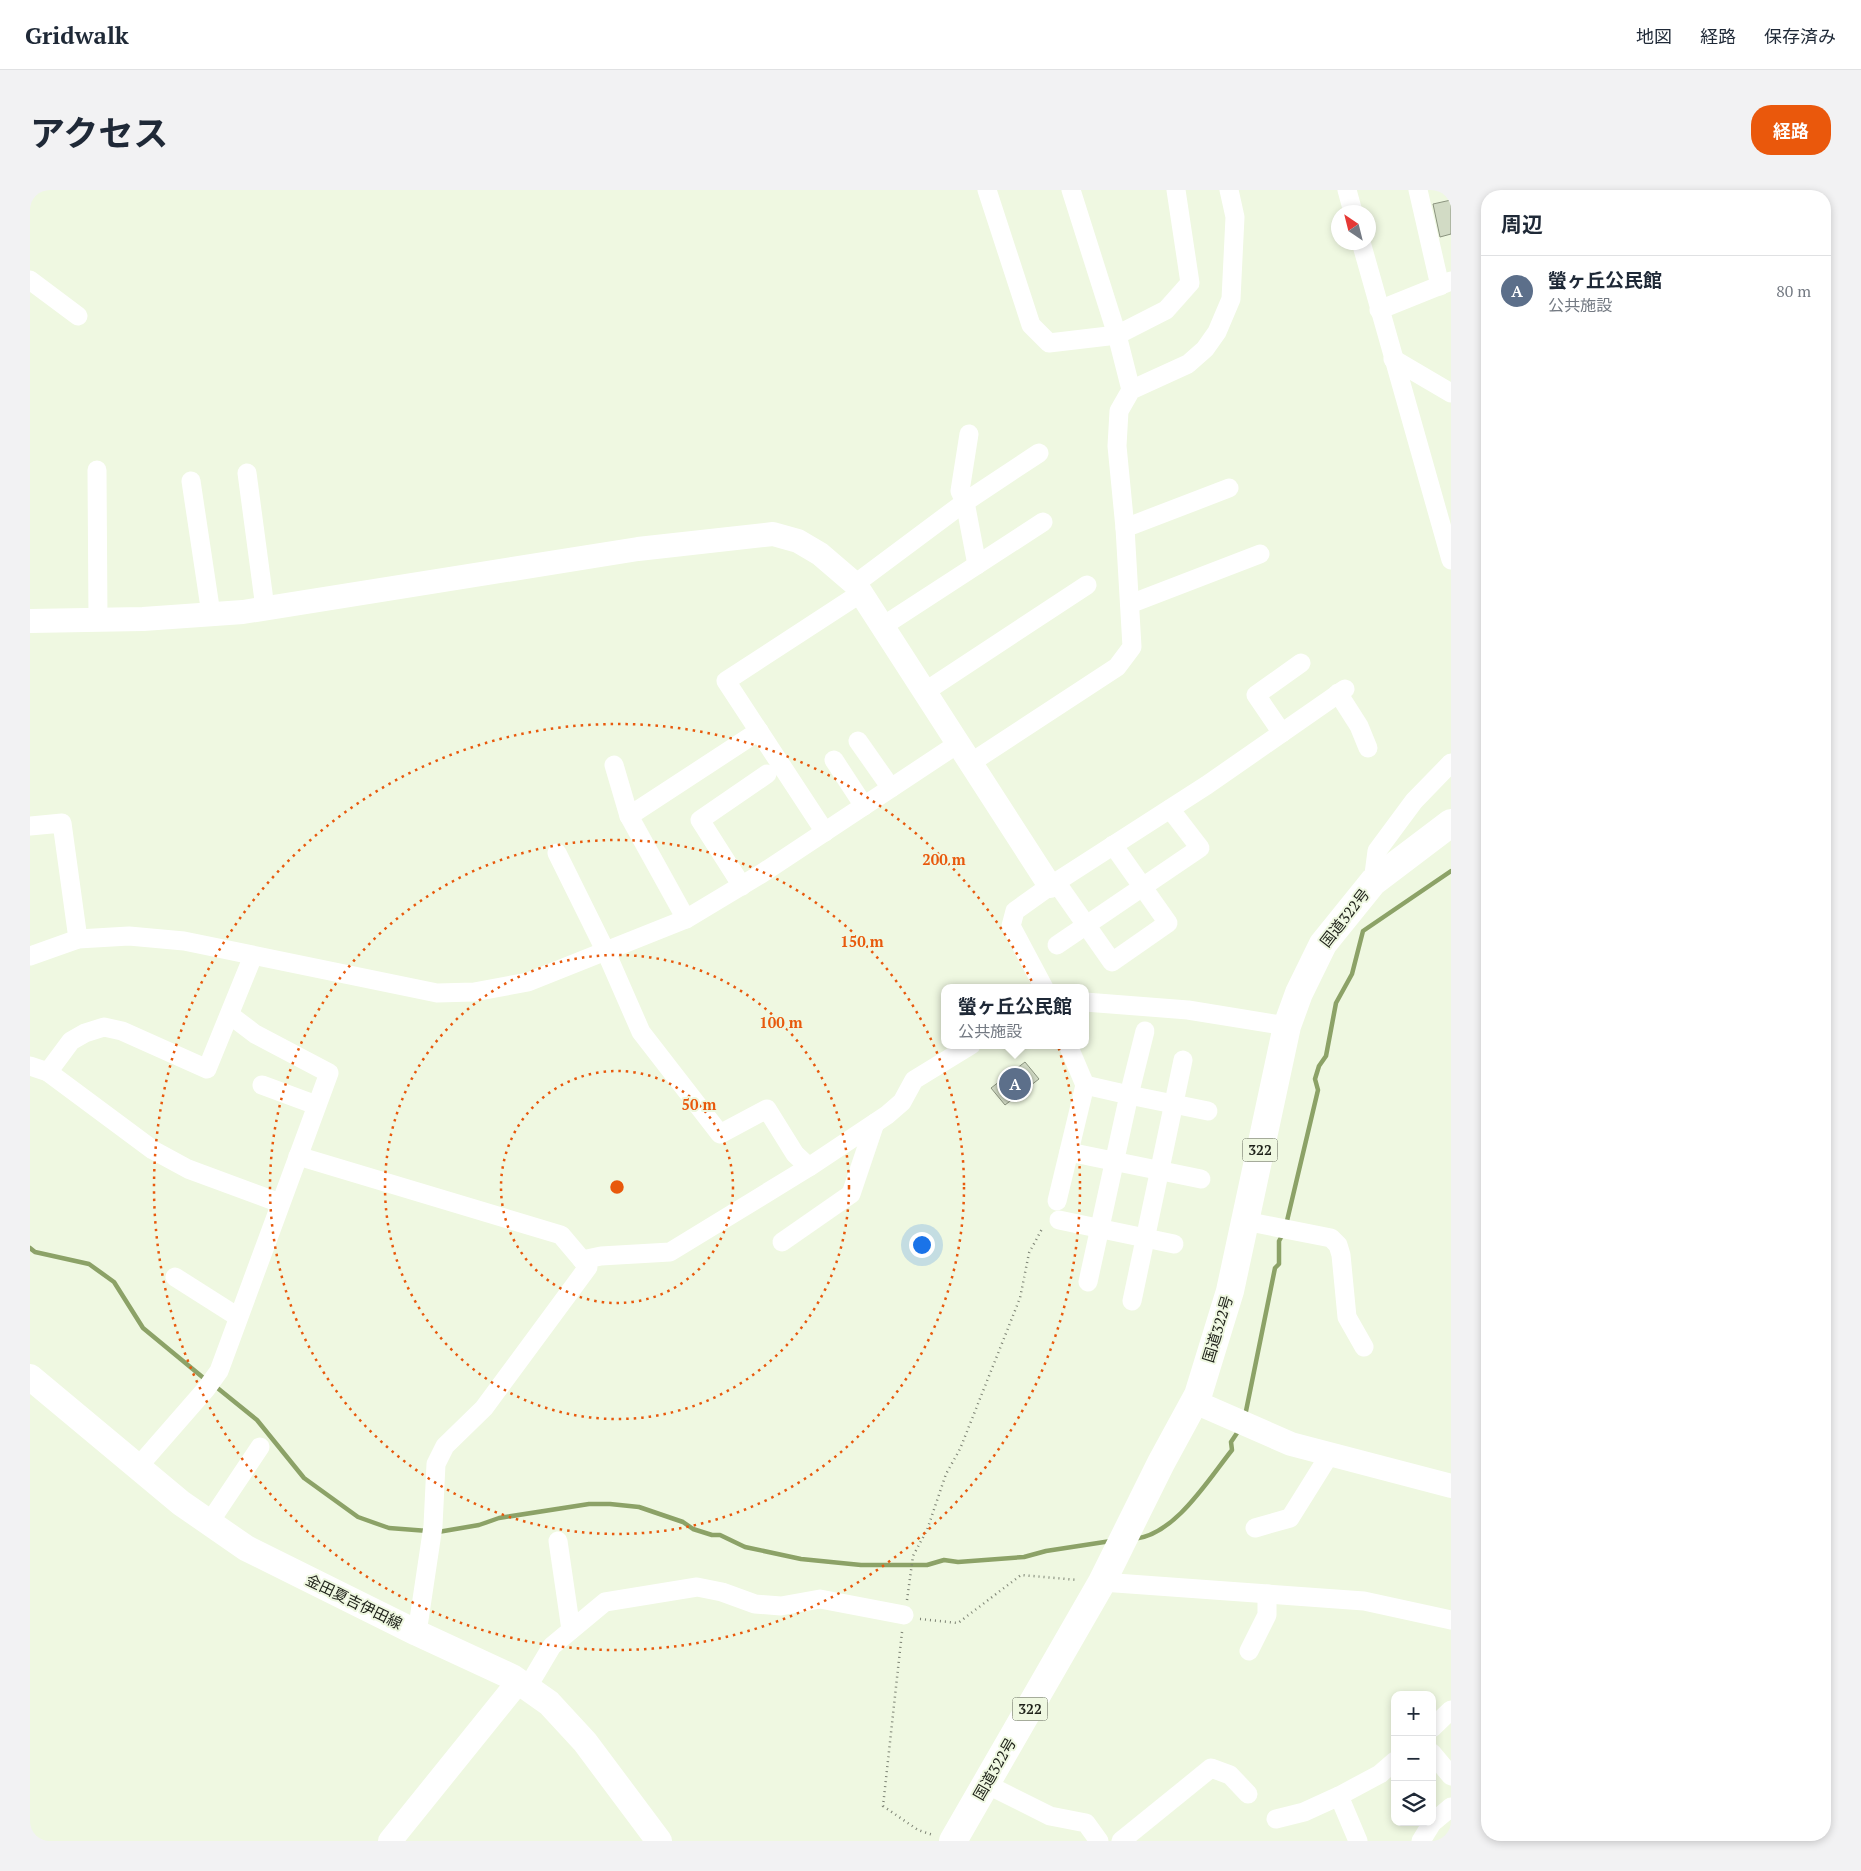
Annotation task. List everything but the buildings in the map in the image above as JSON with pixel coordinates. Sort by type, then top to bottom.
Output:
[{"type":"highway","name":"国道322号","points":[[944,1838],[986,1784],[1104,1579],[1133,1519],[1195,1402],[1230,1291],[1287,1026],[1299,993],[1323,944],[1373,882],[1451,823]]},
{"type":"main road","name":"金田夏吉伊田線","points":[[30,1376],[137,1468],[209,1523],[246,1548],[523,1684],[548,1703],[585,1742],[660,1841]]},
{"type":"street","points":[[987,190],[1031,325],[1049,343],[1117,335],[1166,310],[1190,283],[1176,190]]},
{"type":"street","points":[[1071,190],[1117,335],[1131,390]]},
{"type":"street","points":[[972,762],[1116,668],[1132,647],[1125,528],[1117,446],[1119,412],[1131,390],[1188,364],[1205,349],[1217,332],[1231,299],[1235,217],[1229,190]]},
{"type":"street","points":[[1347,190],[1351,205]]},
{"type":"street","points":[[1378,310],[1446,283],[1418,190]]},
{"type":"street","points":[[1363,250],[1378,310],[1451,560]]},
{"type":"street","points":[[30,280],[78,316]]},
{"type":"street","points":[[1392,359],[1451,393]]},
{"type":"street","points":[[969,434],[960,491],[965,502],[977,565]]},
{"type":"street","points":[[825,832],[726,682],[858,588],[965,502],[1039,453]]},
{"type":"street","points":[[97,470],[98,619]]},
{"type":"street","points":[[247,473],[265,608]]},
{"type":"street","points":[[191,482],[211,614]]},
{"type":"street","points":[[1125,528],[1229,488]]},
{"type":"street","points":[[883,626],[1043,522]]},
{"type":"street","points":[[30,621],[211,614],[265,608],[629,550],[773,534],[798,540],[820,554],[858,588],[1053,884],[1086,925],[1112,962],[1168,923],[1113,845]]},
{"type":"street","points":[[1130,604],[1260,554]]},
{"type":"street","points":[[926,691],[1087,585]]},
{"type":"street","points":[[1282,733],[1256,695],[1301,663]]},
{"type":"street","points":[[1042,984],[1010,926],[1015,911],[1053,884],[1170,809],[1342,691],[1368,748]]},
{"type":"street","points":[[629,816],[759,731]]},
{"type":"street","points":[[858,741],[891,788]]},
{"type":"street","points":[[30,956],[78,939],[130,936],[184,941],[437,992],[474,992],[528,982],[686,919],[742,886],[960,743]]},
{"type":"street","points":[[834,760],[864,806]]},
{"type":"street","points":[[1373,882],[1377,851],[1414,801],[1451,763]]},
{"type":"street","points":[[614,765],[629,816],[686,919]]},
{"type":"street","points":[[742,886],[700,820],[767,774]]},
{"type":"street","points":[[1057,944],[1200,848],[1170,809]]},
{"type":"street","points":[[30,826],[62,823],[78,939]]},
{"type":"street","points":[[557,854],[606,952],[641,1032],[720,1134],[767,1109],[795,1154],[809,1167]]},
{"type":"street","points":[[48,1072],[70,1041],[85,1033],[104,1027],[122,1030],[207,1070],[253,956]]},
{"type":"street","points":[[1089,1002],[1188,1010],[1287,1026]]},
{"type":"street","points":[[137,1468],[219,1371],[329,1072],[255,1034],[230,1015]]},
{"type":"street","points":[[1088,1282],[1129,1095],[1145,1032]]},
{"type":"street","points":[[582,1260],[601,1256],[670,1252],[809,1167],[875,1123],[902,1102],[914,1080],[964,1049]]},
{"type":"street","points":[[1057,1201],[1085,1085],[1070,1049]]},
{"type":"street","points":[[1132,1301],[1183,1060]]},
{"type":"street","points":[[30,1066],[48,1072],[153,1150],[188,1169],[280,1203]]},
{"type":"street","points":[[262,1085],[316,1106]]},
{"type":"street","points":[[1085,1085],[1208,1111]]},
{"type":"street","points":[[782,1242],[851,1194],[875,1123]]},
{"type":"street","points":[[1069,1152],[1202,1178]]},
{"type":"street","points":[[298,1156],[561,1235],[588,1267],[484,1408],[445,1446],[436,1464],[432,1533],[417,1633]]},
{"type":"street","points":[[1059,1220],[1174,1244]]},
{"type":"street","points":[[1245,1221],[1331,1238],[1338,1245],[1341,1255],[1347,1317],[1364,1347]]},
{"type":"street","points":[[175,1277],[238,1317]]},
{"type":"street","points":[[1195,1402],[1291,1444],[1451,1486]]},
{"type":"street","points":[[209,1523],[260,1447]]},
{"type":"street","points":[[1255,1528],[1290,1518],[1330,1454]]},
{"type":"street","points":[[558,1541],[571,1630]]},
{"type":"street","points":[[1104,1579],[1267,1594],[1364,1600],[1451,1620]]},
{"type":"street","points":[[390,1841],[523,1684],[552,1646],[605,1602],[696,1587],[722,1592],[755,1604],[781,1606],[820,1599],[904,1615]]},
{"type":"street","points":[[1249,1651],[1267,1615],[1267,1594]]},
{"type":"street","points":[[1436,1724],[1451,1710]]},
{"type":"street","points":[[1436,1758],[1451,1776]]},
{"type":"street","points":[[1276,1819],[1304,1812],[1339,1796],[1380,1774],[1391,1764]]},
{"type":"street","points":[[1121,1841],[1211,1768],[1230,1774],[1248,1794]]},
{"type":"street","points":[[986,1784],[1050,1816],[1086,1823],[1099,1841]]},
{"type":"street","points":[[1339,1796],[1358,1841]]},
{"type":"street","points":[[1421,1841],[1432,1823],[1451,1807]]},
{"type":"path","points":[[944,1838],[918,1830],[884,1806],[904,1615],[913,1556],[927,1530],[946,1474],[960,1450],[1020,1298],[1029,1253],[1057,1201]]},
{"type":"path","points":[[904,1615],[928,1620],[958,1622],[1022,1575],[1104,1579]]},
{"type":"waterway","points":[[1286,1225],[1318,1090],[1315,1079],[1319,1066],[1326,1056],[1336,1003],[1352,974],[1363,931],[1451,871]]},
{"type":"waterway","points":[[1245,1416],[1275,1268],[1279,1264],[1279,1241],[1283,1234]]},
{"type":"waterway","points":[[30,1248],[35,1252],[89,1264],[114,1282],[143,1328],[206,1380]]},
{"type":"waterway","points":[[215,1386],[257,1420],[304,1478],[358,1517],[389,1528],[428,1531]]},
{"type":"waterway","points":[[1134,1539],[1149,1535],[1163,1528],[1177,1517],[1232,1450],[1231,1442],[1239,1430]]},
{"type":"waterway","points":[[438,1532],[479,1525],[499,1518],[589,1504],[610,1504],[639,1507],[683,1522],[693,1529],[712,1535],[720,1535],[745,1547],[801,1559],[861,1565],[927,1565],[944,1560],[958,1562],[1024,1557],[1046,1551],[1111,1541]]},
{"type":"place","name":"螢ヶ丘公民館","points":[[1015,1084]]}]
